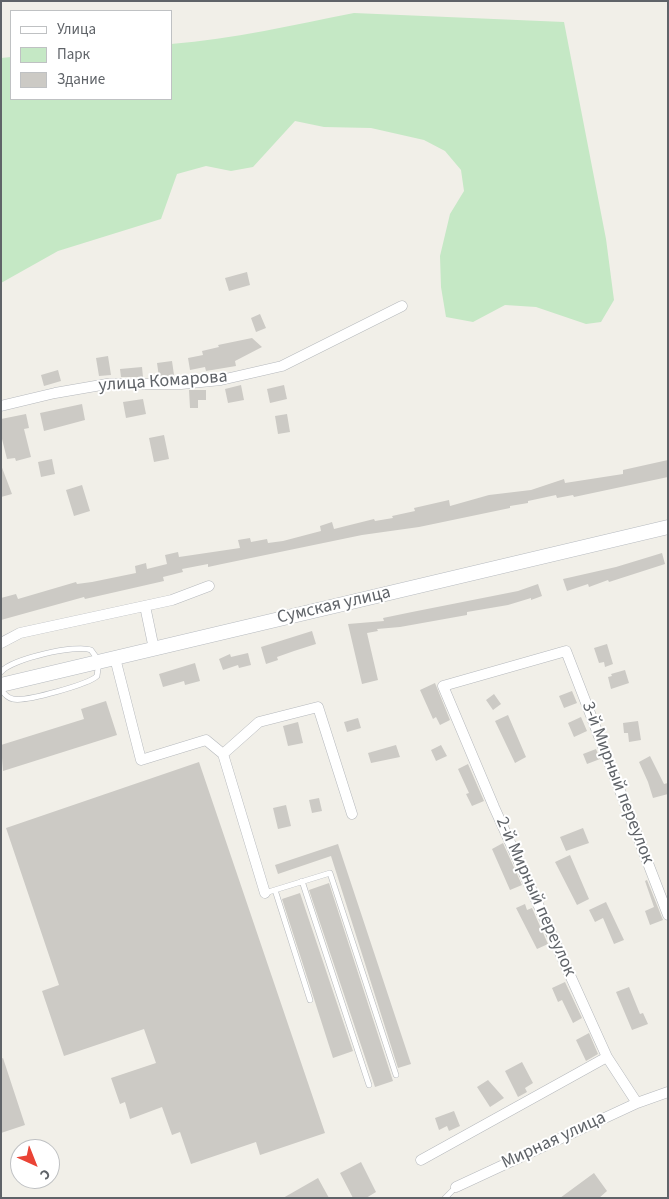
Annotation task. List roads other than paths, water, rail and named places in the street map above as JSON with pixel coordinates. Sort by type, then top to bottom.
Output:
[{"type":"main road","name":"Сумская улица","points":[[1,685],[668,527]]},
{"type":"street","name":"улица Комарова","points":[[1,406],[56,392],[107,384],[181,384],[221,380],[282,366],[402,306]]},
{"type":"street","points":[[1,643],[20,633],[172,600],[209,586]]},
{"type":"street","points":[[145,606],[154,649]]},
{"type":"street","name":"3-й Мирный переулок","points":[[443,686],[566,650],[668,914]]},
{"type":"street","points":[[115,658],[141,760],[206,740],[223,754],[270,892]]},
{"type":"street","name":"2-й Мирный переулок","points":[[443,686],[494,807],[607,1057],[638,1103]]},
{"type":"street","points":[[223,754],[259,722],[318,707],[352,814]]},
{"type":"street","points":[[421,1160],[607,1057]]},
{"type":"street","name":"Мирная улица","points":[[456,1186],[638,1103],[668,1092]]},
{"type":"lane","points":[[1,672],[13,663],[77,648],[91,650],[99,661],[97,676],[86,684],[22,699],[8,697],[1,689]]},
{"type":"lane","points":[[310,1000],[270,892],[330,873],[396,1075]]},
{"type":"lane","points":[[302,882],[369,1085]]},
{"type":"lane","name":"Мирная улица","points":[[445,1198],[456,1186]]}]
